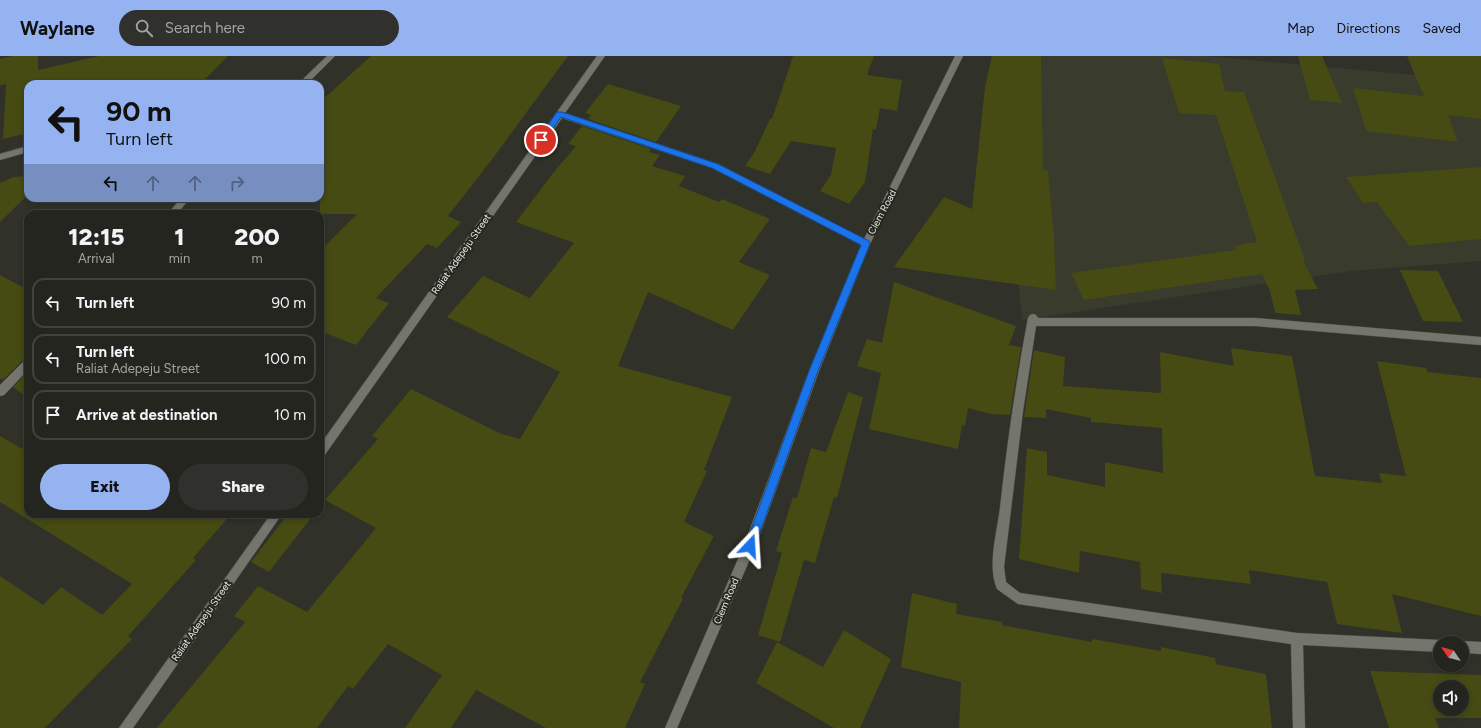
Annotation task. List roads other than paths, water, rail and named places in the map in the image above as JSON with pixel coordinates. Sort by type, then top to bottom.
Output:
[{"type":"street","points":[[306,80],[331,56]]},
{"type":"street","name":"Raliat Adepeju Street","points":[[324,447],[602,56]]},
{"type":"street","name":"Clem Road","points":[[671,728],[750,546],[814,371],[866,244],[959,56]]},
{"type":"street","points":[[560,114],[715,166],[866,244]]},
{"type":"street","points":[[0,157],[24,150]]},
{"type":"street","points":[[176,210],[182,202]]},
{"type":"street","points":[[1433,646],[1297,638],[1018,598],[1001,585],[998,566],[1027,352],[1034,318],[1033,322],[1255,322],[1481,341]]},
{"type":"street","points":[[0,392],[24,367]]},
{"type":"street","name":"Raliat Adepeju Street","points":[[125,728],[274,518]]},
{"type":"street","points":[[1297,638],[1299,728]]},
{"type":"street","points":[[1469,647],[1481,648]]}]
